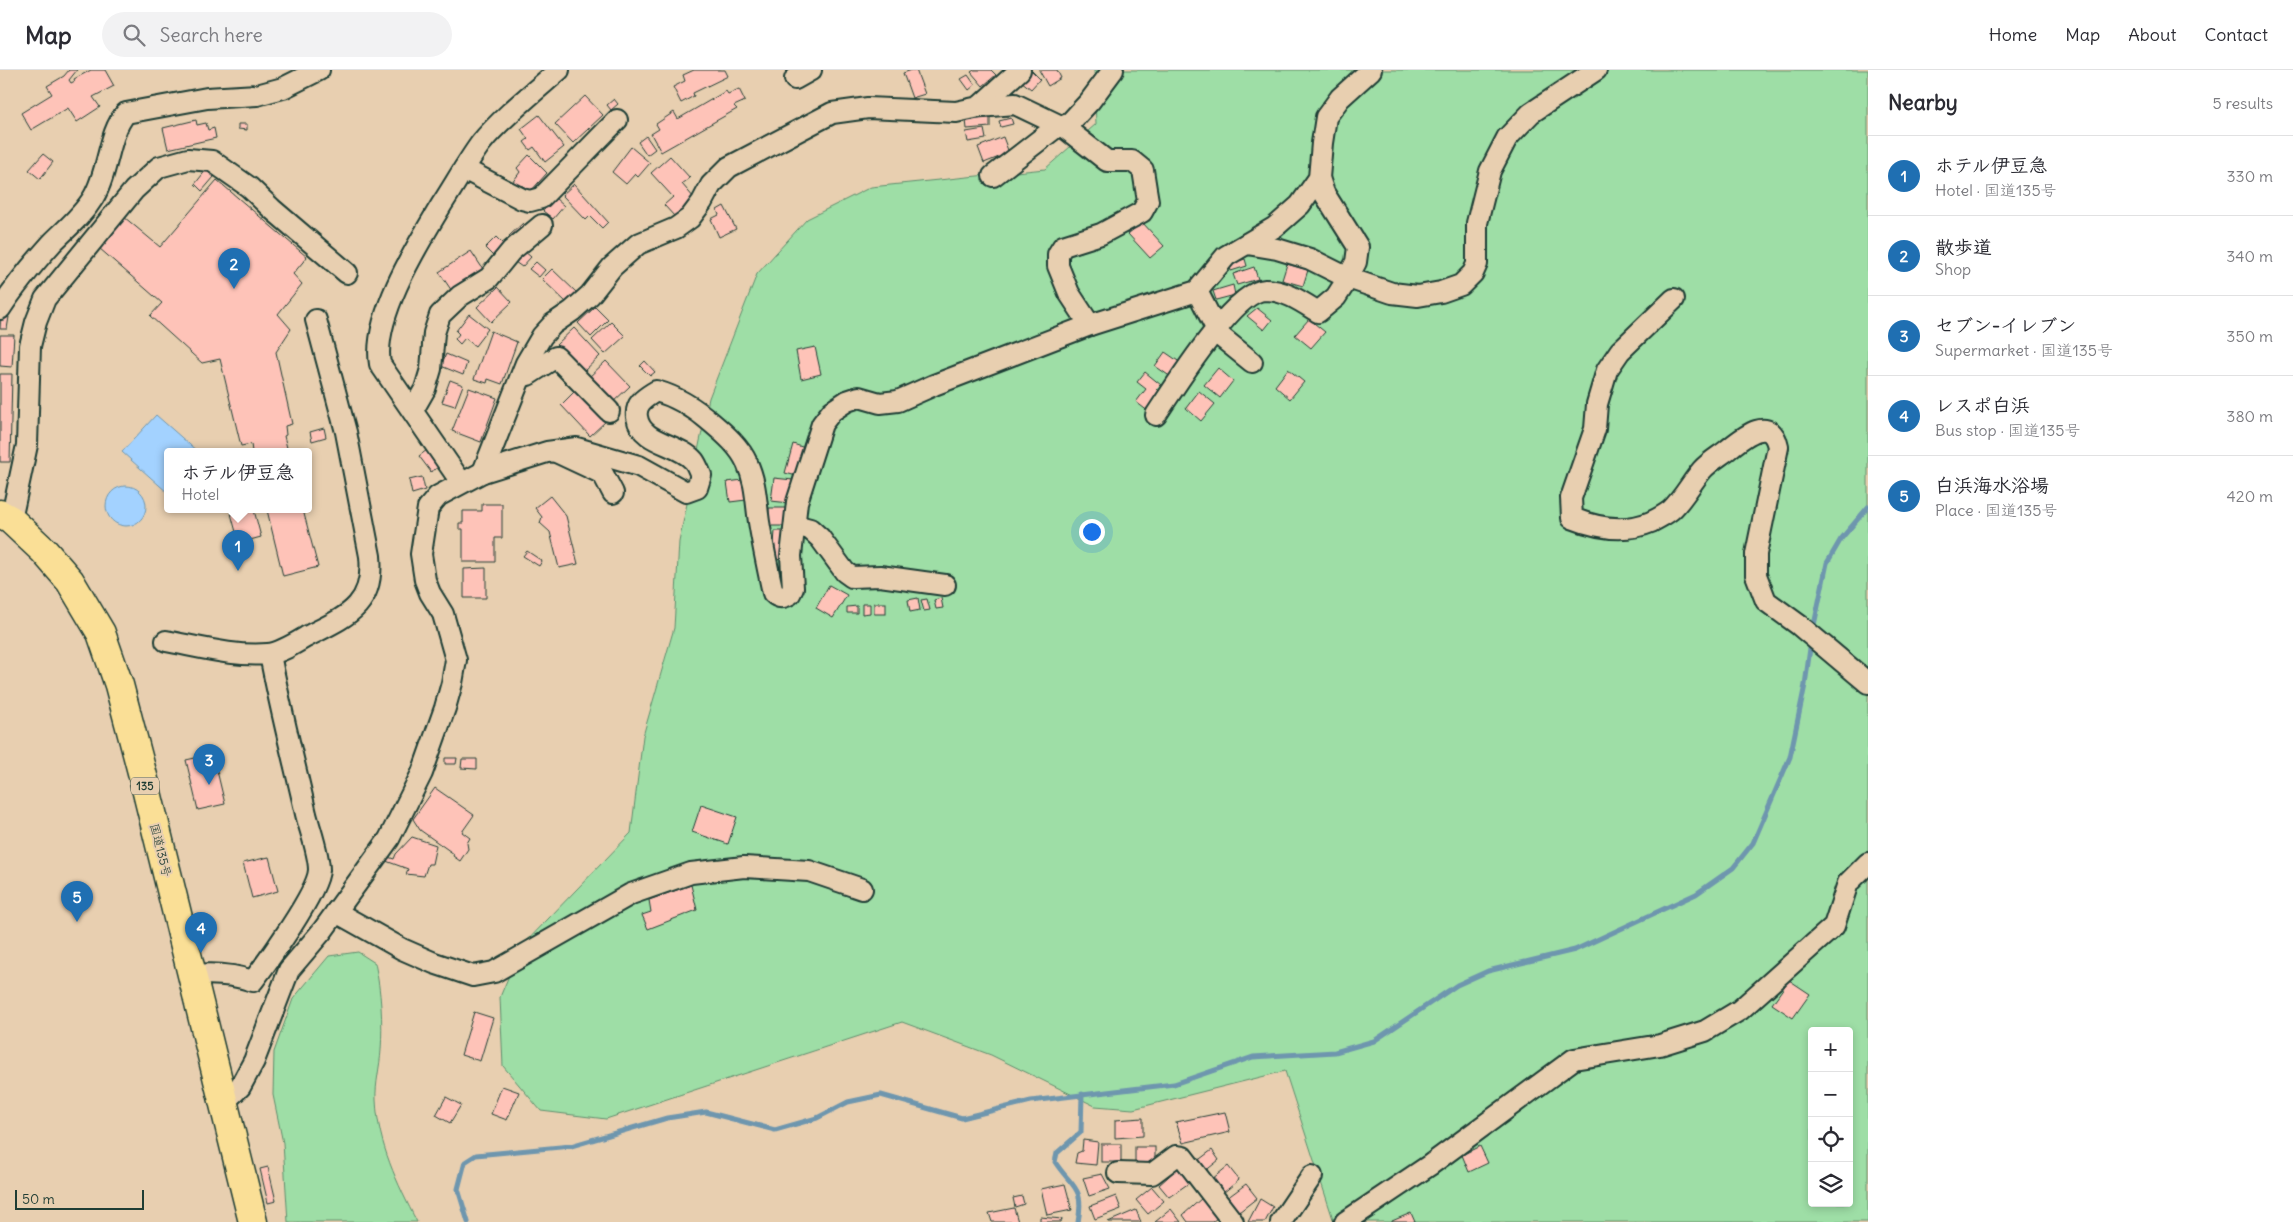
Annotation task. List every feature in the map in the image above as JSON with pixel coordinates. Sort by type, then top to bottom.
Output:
[{"type":"highway","name":"国道135号","points":[[6,517],[44,551],[70,581],[101,633],[119,685],[253,1222]]},
{"type":"street","points":[[0,308],[45,250],[76,221],[93,198],[102,180],[114,135],[121,119],[126,113],[207,98],[257,95],[283,88],[319,70]]},
{"type":"street","points":[[461,482],[380,364],[378,352],[380,336],[399,280],[464,169],[482,142],[559,70]]},
{"type":"street","points":[[979,107],[1020,70]]},
{"type":"street","points":[[993,176],[1062,126],[1090,101],[1113,70]]},
{"type":"street","points":[[1156,415],[1216,328],[1248,296],[1264,290],[1282,293],[1300,300],[1318,312],[1336,296],[1348,278],[1356,262],[1358,247],[1324,192],[1319,178],[1322,143],[1326,118],[1340,98],[1371,70]]},
{"type":"street","points":[[1247,244],[1277,249],[1310,259],[1348,278],[1392,293],[1418,296],[1442,292],[1461,285],[1473,273],[1477,264],[1477,224],[1490,172],[1507,138],[1531,113],[1596,70]]},
{"type":"street","points":[[483,472],[526,363],[542,336],[553,324],[590,295],[612,267],[638,244],[676,228],[690,218],[702,202],[710,186],[729,167],[832,112],[868,108],[956,112],[979,107],[1015,104],[1062,126],[1107,161],[1132,161],[1143,170],[1148,200],[1142,212],[1124,224],[1064,246],[1058,254],[1058,266],[1069,293],[1090,324]]},
{"type":"street","points":[[464,169],[522,198],[535,201],[541,198],[617,120]]},
{"type":"street","points":[[6,517],[27,445],[30,346],[36,322],[45,299],[134,190],[159,167],[188,160],[212,161],[249,187],[347,273]]},
{"type":"street","points":[[224,1102],[240,1087],[254,1061],[289,970],[336,912],[389,839],[422,773],[452,683],[456,660],[443,614],[430,594],[425,580],[421,554],[428,508],[438,496],[461,482],[483,472],[554,452],[577,448],[639,466],[686,492],[697,488],[701,475],[694,461],[677,448],[646,433],[637,420],[636,410],[642,400],[656,391],[686,403],[703,415],[728,437],[747,462],[755,485],[773,593],[777,597],[784,598],[790,594],[793,588],[791,556],[798,502],[822,424],[832,411],[847,400],[859,397],[880,403],[898,401],[1090,324],[1197,291],[1226,256],[1275,227],[1300,205],[1319,178]]},
{"type":"street","points":[[413,410],[424,389],[431,369],[434,334],[440,315],[460,296],[489,278],[511,251],[542,225]]},
{"type":"street","points":[[1197,291],[1220,336],[1252,362]]},
{"type":"street","points":[[1674,299],[1620,351],[1607,370],[1597,404],[1595,429],[1571,498],[1572,518],[1592,526],[1618,528],[1650,522],[1670,510],[1703,469],[1747,434],[1761,429],[1770,432],[1776,437],[1778,447],[1756,554],[1756,575],[1766,601],[1868,683]]},
{"type":"street","points":[[166,642],[237,652],[270,654],[354,611],[369,586],[372,571],[346,432],[316,320]]},
{"type":"street","points":[[521,377],[528,375],[556,357],[609,411]]},
{"type":"street","points":[[554,452],[602,474],[613,493]]},
{"type":"street","points":[[795,525],[810,529],[820,538],[844,572],[852,577],[880,576],[945,585]]},
{"type":"street","points":[[192,975],[212,973],[242,977],[253,981],[270,958],[312,890],[319,870],[295,763],[278,701],[270,654]]},
{"type":"street","points":[[1345,1222],[1454,1149],[1574,1059],[1660,1046],[1705,1031],[1740,1010],[1834,926],[1848,883],[1868,863]]},
{"type":"street","points":[[336,912],[402,950],[473,976],[494,972],[631,894],[691,873],[744,868],[809,871],[862,889]]},
{"type":"street","points":[[1118,1173],[1152,1174],[1176,1156],[1183,1157],[1233,1222]]},
{"type":"street","points":[[1280,1222],[1312,1176]]},
{"type":"green space","points":[[1094,70],[1868,70],[1868,1222],[1334,1222],[1285,1071],[1133,1109],[1095,1106],[991,1055],[902,1022],[606,1119],[541,1111],[503,1066],[500,997],[521,947],[631,833],[643,736],[674,628],[679,542],[709,398],[757,274],[807,219],[871,187],[1045,169],[1096,124]]},
{"type":"green space","points":[[358,952],[375,963],[379,984],[382,1039],[376,1094],[380,1132],[402,1193],[417,1222],[288,1222],[283,1143],[273,1095],[274,1052],[293,999],[329,956]]},
{"type":"water","points":[[156,415],[193,448],[164,448],[164,489],[122,452]]},
{"type":"water","points":[[126,486],[140,492],[146,506],[140,520],[126,526],[112,520],[106,506],[112,492]]},
{"type":"building","points":[[69,70],[77,70],[69,80],[71,83],[75,81],[74,79],[91,70],[105,70],[114,86],[93,97],[100,107],[77,122],[68,108],[31,130],[21,113],[52,94],[47,86],[64,76]]},
{"type":"building","points":[[694,70],[725,70],[728,76],[693,93],[694,96],[681,103],[673,87],[685,81],[683,75]]},
{"type":"building","points":[[916,70],[925,94],[912,98],[903,73]]},
{"type":"building","points":[[974,70],[991,70],[996,75],[983,86],[971,72]]},
{"type":"building","points":[[1031,70],[1040,79],[1031,89],[1021,81]]},
{"type":"building","points":[[1039,70],[1057,70],[1061,78],[1048,86]]},
{"type":"building","points":[[968,75],[975,85],[969,90],[961,79]]},
{"type":"building","points":[[739,89],[745,101],[734,106],[737,109],[661,152],[651,134],[659,129],[656,124],[674,112],[678,119],[726,91],[728,94]]},
{"type":"building","points":[[585,96],[603,115],[573,143],[555,124]]},
{"type":"building","points":[[614,99],[618,104],[611,110],[607,105]]},
{"type":"building","points":[[539,115],[564,147],[545,162],[534,147],[530,150],[524,142],[528,139],[521,129]]},
{"type":"building","points":[[990,118],[990,127],[967,129],[966,120]]},
{"type":"building","points":[[1011,118],[1013,124],[1001,127],[999,121]]},
{"type":"building","points":[[196,120],[197,125],[206,123],[208,130],[214,128],[216,138],[168,149],[163,128]]},
{"type":"building","points":[[238,124],[247,124],[247,130],[238,129]]},
{"type":"building","points":[[984,129],[986,139],[968,142],[966,132]]},
{"type":"building","points":[[646,136],[655,149],[647,155],[638,142]]},
{"type":"building","points":[[1003,137],[1009,153],[984,163],[978,147]]},
{"type":"building","points":[[631,147],[650,163],[638,177],[635,174],[626,184],[612,172]]},
{"type":"building","points":[[43,154],[53,162],[40,179],[29,170]]},
{"type":"building","points":[[529,155],[547,173],[531,191],[521,185],[518,188],[512,183],[520,172],[517,168]]},
{"type":"building","points":[[670,156],[690,178],[682,184],[694,198],[675,217],[664,205],[673,197],[651,173]]},
{"type":"building","points":[[206,170],[214,177],[202,191],[195,184]]},
{"type":"building","points":[[217,180],[307,257],[293,274],[302,284],[278,314],[291,329],[276,352],[292,424],[285,426],[286,435],[284,436],[287,448],[252,448],[251,444],[241,446],[220,359],[202,363],[150,316],[162,303],[99,248],[124,217],[160,247]]},
{"type":"building","points":[[574,184],[608,222],[602,228],[590,216],[586,220],[562,195]]},
{"type":"building","points":[[555,198],[564,206],[553,219],[543,211]]},
{"type":"building","points":[[724,206],[736,229],[719,237],[711,219],[719,215],[717,210]]},
{"type":"building","points":[[1142,222],[1164,246],[1150,258],[1128,234]]},
{"type":"building","points":[[523,223],[527,228],[513,241],[509,236]]},
{"type":"building","points":[[496,237],[506,247],[495,258],[485,248]]},
{"type":"building","points":[[471,251],[485,272],[454,294],[439,272]]},
{"type":"building","points":[[524,251],[531,257],[522,267],[515,262]]},
{"type":"building","points":[[1245,259],[1247,266],[1231,271],[1229,264]]},
{"type":"building","points":[[536,262],[545,270],[539,277],[529,269]]},
{"type":"building","points":[[1287,264],[1308,270],[1303,286],[1282,280]]},
{"type":"building","points":[[1254,267],[1258,279],[1237,285],[1233,274]]},
{"type":"building","points":[[552,269],[577,293],[567,303],[542,279]]},
{"type":"building","points":[[1233,285],[1235,295],[1216,300],[1213,291]]},
{"type":"building","points":[[498,287],[512,302],[491,322],[477,307]]},
{"type":"building","points":[[595,307],[608,320],[591,337],[578,323]]},
{"type":"building","points":[[1257,308],[1272,320],[1264,330],[1247,316]]},
{"type":"building","points":[[469,314],[488,329],[475,346],[465,338],[460,344],[455,339],[459,334],[456,331]]},
{"type":"building","points":[[1,316],[9,317],[7,329],[0,329]]},
{"type":"building","points":[[1309,319],[1325,332],[1311,348],[1295,335]]},
{"type":"building","points":[[611,322],[625,336],[605,354],[592,340]]},
{"type":"building","points":[[574,328],[600,356],[583,372],[556,345]]},
{"type":"building","points":[[491,331],[517,342],[502,384],[488,379],[487,383],[474,379]]},
{"type":"building","points":[[0,335],[14,335],[12,367],[0,366]]},
{"type":"building","points":[[815,347],[821,374],[801,379],[796,351]]},
{"type":"building","points":[[1165,352],[1181,363],[1171,377],[1155,366]]},
{"type":"building","points":[[446,354],[467,363],[463,375],[441,366]]},
{"type":"building","points":[[606,361],[630,386],[611,404],[587,379]]},
{"type":"building","points":[[645,361],[655,372],[650,376],[640,366]]},
{"type":"building","points":[[1218,368],[1233,381],[1220,398],[1204,385]]},
{"type":"building","points":[[1288,369],[1304,382],[1290,399],[1275,386]]},
{"type":"building","points":[[1145,372],[1161,385],[1157,389],[1163,394],[1149,412],[1136,402],[1146,389],[1137,382]]},
{"type":"building","points":[[0,374],[12,374],[10,462],[0,462]]},
{"type":"building","points":[[450,380],[463,385],[455,406],[442,402]]},
{"type":"building","points":[[469,388],[497,398],[481,442],[452,431]]},
{"type":"building","points":[[577,389],[607,420],[590,436],[561,405]]},
{"type":"building","points":[[1199,391],[1215,404],[1201,421],[1186,408]]},
{"type":"building","points":[[324,428],[326,437],[312,441],[310,432]]},
{"type":"building","points":[[793,444],[805,448],[797,476],[785,473]]},
{"type":"building","points":[[427,450],[440,466],[431,472],[419,456]]},
{"type":"building","points":[[422,477],[425,490],[412,494],[409,480]]},
{"type":"building","points":[[774,478],[793,480],[790,503],[771,501]]},
{"type":"building","points":[[743,480],[746,500],[730,502],[727,482]]},
{"type":"building","points":[[550,496],[566,516],[578,564],[559,568],[550,532],[540,523],[542,517],[535,508]]},
{"type":"building","points":[[482,504],[502,504],[502,538],[495,538],[495,562],[463,562],[463,529],[459,529],[459,523],[463,523],[463,511],[482,511]]},
{"type":"building","points":[[769,508],[786,508],[786,526],[769,526]]},
{"type":"building","points":[[231,513],[255,513],[261,537],[239,543]]},
{"type":"building","points":[[268,513],[304,513],[318,567],[283,576]]},
{"type":"building","points":[[775,531],[785,531],[784,560],[773,559]]},
{"type":"building","points":[[527,551],[542,561],[539,566],[523,556]]},
{"type":"building","points":[[486,568],[486,598],[464,598],[464,569]]},
{"type":"building","points":[[829,585],[847,595],[833,618],[816,608]]},
{"type":"building","points":[[918,598],[920,610],[910,612],[908,600]]},
{"type":"building","points":[[941,598],[943,608],[936,609],[934,600]]},
{"type":"building","points":[[927,599],[930,610],[924,611],[921,600]]},
{"type":"building","points":[[874,603],[886,603],[886,614],[874,614]]},
{"type":"building","points":[[862,604],[870,604],[870,613],[862,614]]},
{"type":"building","points":[[857,606],[857,613],[847,613],[847,607]]},
{"type":"building","points":[[213,754],[225,804],[198,810],[186,760]]},
{"type":"building","points":[[445,758],[457,758],[456,764],[445,764]]},
{"type":"building","points":[[462,759],[477,759],[477,769],[461,768]]},
{"type":"building","points":[[435,788],[474,815],[462,832],[470,838],[467,843],[468,849],[460,861],[453,856],[454,854],[420,830],[413,819]]},
{"type":"building","points":[[701,805],[737,817],[728,844],[692,832]]},
{"type":"building","points":[[412,837],[436,845],[432,864],[428,864],[424,876],[406,874],[408,869],[386,861],[388,857],[394,859],[396,854]]},
{"type":"building","points":[[269,857],[278,891],[252,898],[243,863]]},
{"type":"building","points":[[691,885],[697,910],[648,929],[642,915],[651,912],[649,900]]},
{"type":"building","points":[[1789,980],[1810,994],[1793,1018],[1772,1004]]},
{"type":"building","points":[[474,1012],[493,1018],[480,1061],[461,1055]]},
{"type":"building","points":[[502,1086],[519,1092],[507,1120],[491,1114]]},
{"type":"building","points":[[446,1097],[461,1105],[450,1123],[436,1115]]},
{"type":"building","points":[[1225,1112],[1230,1132],[1183,1143],[1176,1122]]},
{"type":"building","points":[[1143,1118],[1143,1136],[1115,1138],[1115,1120]]},
{"type":"building","points":[[1083,1140],[1098,1142],[1096,1165],[1075,1163],[1077,1153],[1082,1151]]},
{"type":"building","points":[[1101,1144],[1121,1144],[1121,1162],[1101,1162]]},
{"type":"building","points":[[1480,1146],[1488,1163],[1469,1172],[1462,1155]]},
{"type":"building","points":[[1135,1147],[1155,1147],[1155,1165],[1135,1165]]},
{"type":"building","points":[[1212,1150],[1219,1160],[1204,1172],[1196,1162]]},
{"type":"building","points":[[1228,1166],[1239,1180],[1223,1193],[1212,1179]]},
{"type":"building","points":[[268,1167],[276,1201],[268,1203],[260,1169]]},
{"type":"building","points":[[1178,1168],[1189,1183],[1169,1197],[1159,1185]]},
{"type":"building","points":[[1102,1174],[1110,1189],[1089,1196],[1083,1178]]},
{"type":"building","points":[[1065,1184],[1072,1210],[1047,1215],[1041,1189]]},
{"type":"building","points":[[1246,1184],[1257,1198],[1239,1212],[1227,1198]]},
{"type":"building","points":[[1152,1187],[1164,1201],[1148,1214],[1136,1200]]},
{"type":"building","points":[[1022,1196],[1024,1204],[1015,1207],[1013,1198]]},
{"type":"building","points":[[1116,1196],[1121,1209],[1095,1219],[1090,1206]]},
{"type":"building","points":[[1202,1198],[1217,1218],[1212,1222],[1188,1222],[1183,1215]]},
{"type":"building","points":[[1260,1199],[1273,1207],[1265,1222],[1248,1222]]},
{"type":"building","points":[[1014,1208],[1018,1222],[992,1222],[989,1213]]},
{"type":"building","points":[[1171,1209],[1181,1222],[1155,1222]]},
{"type":"building","points":[[1136,1210],[1141,1222],[1108,1222]]},
{"type":"building","points":[[1411,1213],[1415,1222],[1392,1222],[1392,1221]]},
{"type":"building","points":[[1040,1217],[1062,1219],[1061,1222],[1040,1222]]},
{"type":"waterway","points":[[1813,630],[1827,563],[1841,539],[1868,507]]},
{"type":"waterway","points":[[468,1222],[458,1189],[465,1162],[476,1155],[571,1146],[667,1118],[706,1112],[775,1130],[817,1118],[848,1102],[881,1095],[962,1118],[1031,1101],[1174,1084],[1253,1057],[1335,1052],[1374,1041],[1457,985],[1488,971],[1575,950],[1696,894],[1733,868],[1753,843],[1790,757],[1805,685],[1811,641]]},
{"type":"waterway","points":[[1078,1222],[1080,1201],[1076,1188],[1055,1162],[1057,1153],[1081,1132],[1082,1094]]},
{"type":"place","name":"散歩道","points":[[234,289]]},
{"type":"place","name":"ホテル伊豆急","points":[[238,571]]},
{"type":"place","name":"セブン-イレブン","points":[[209,785]]},
{"type":"place","name":"白浜海水浴場","points":[[77,922]]},
{"type":"place","name":"レスポ白浜","points":[[201,953]]}]
